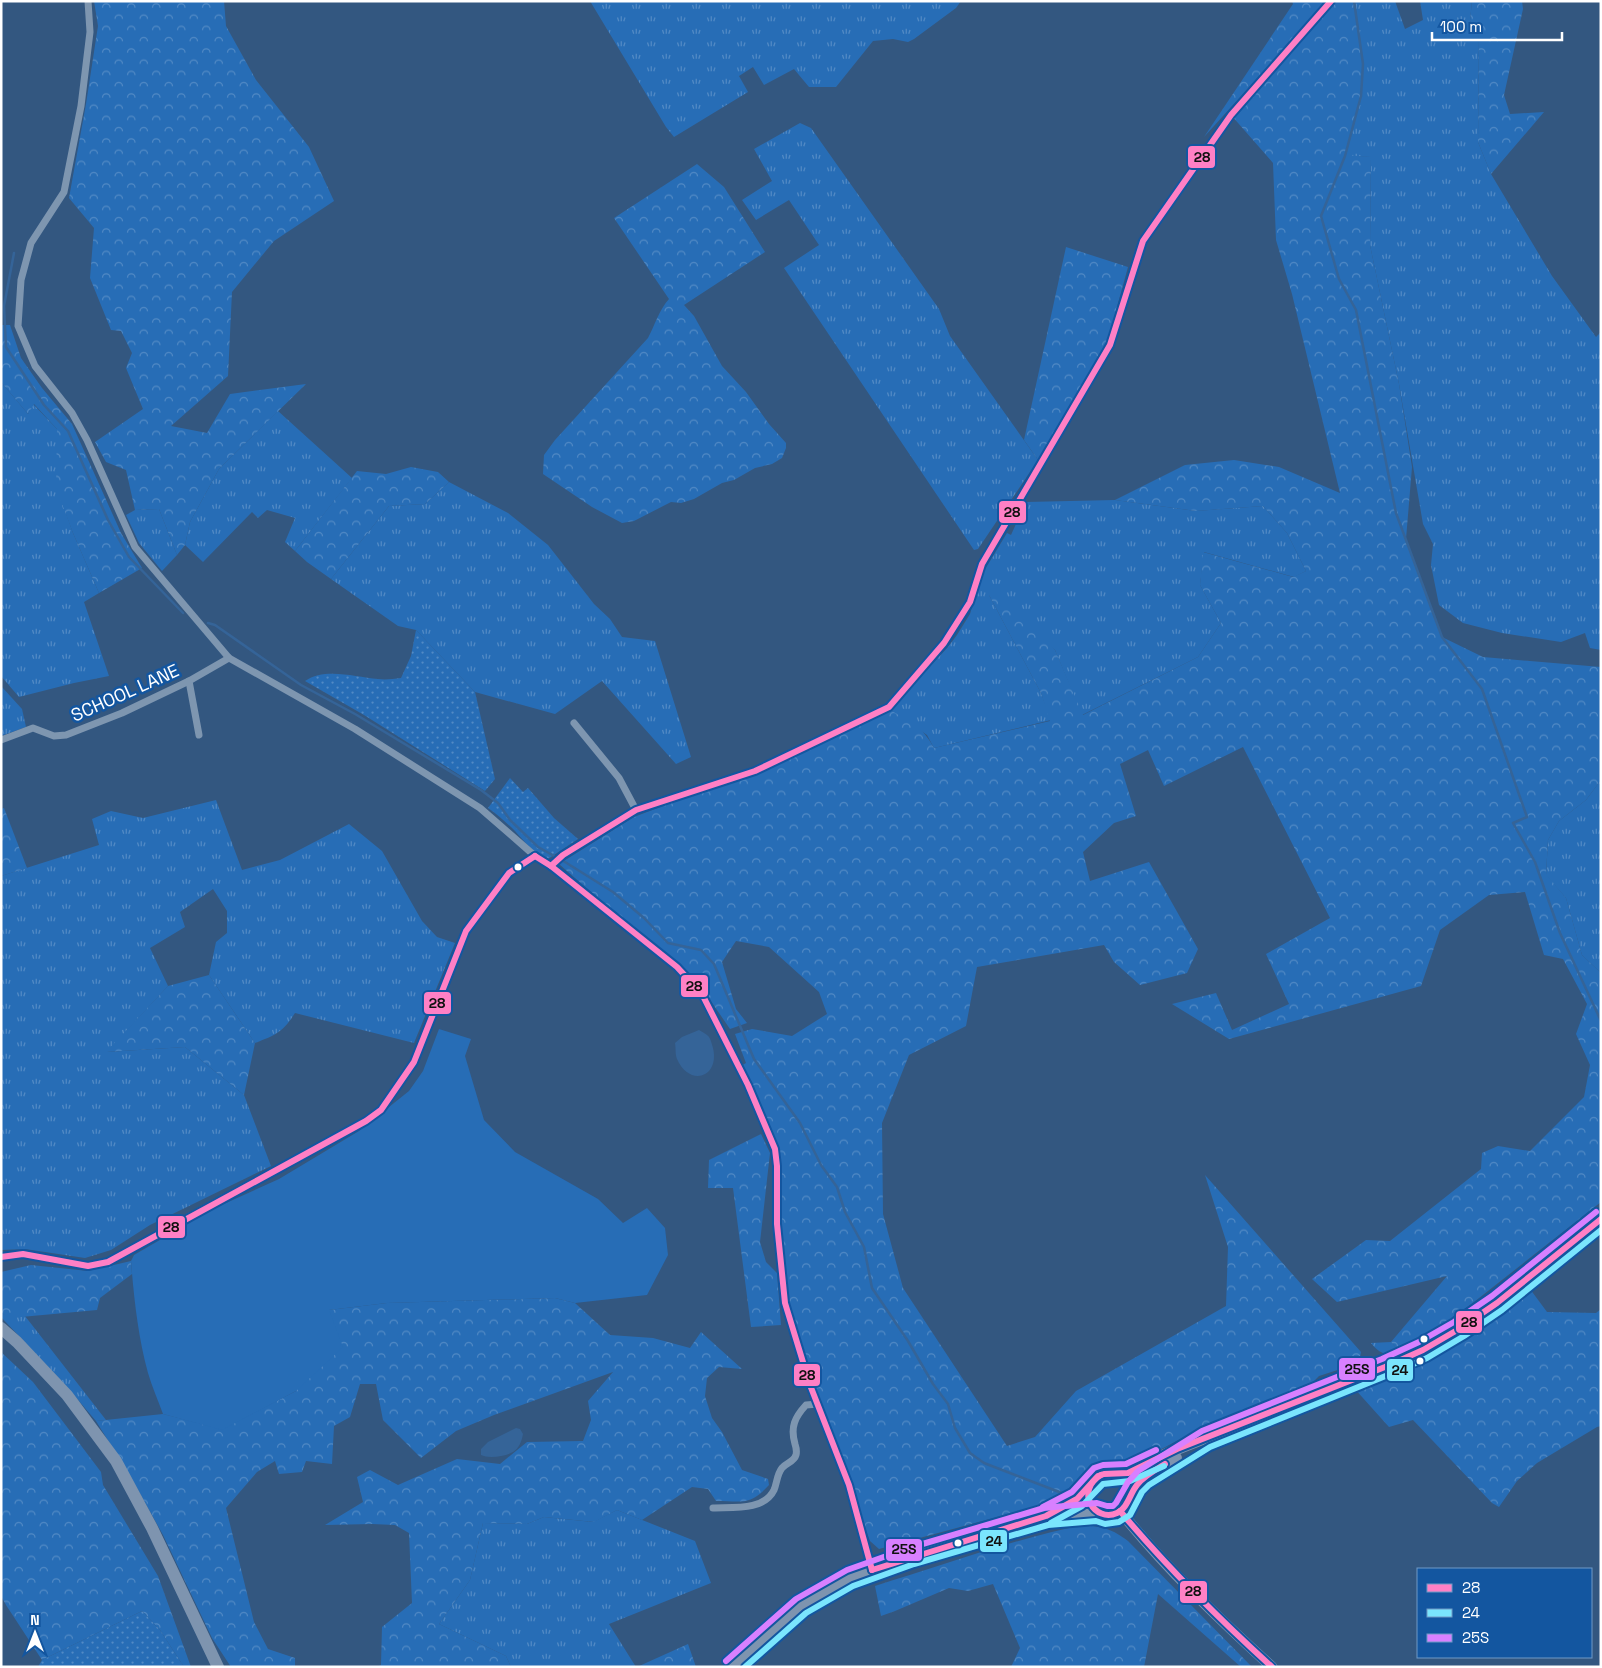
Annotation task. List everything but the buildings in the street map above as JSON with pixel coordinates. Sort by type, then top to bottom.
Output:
[{"type":"highway","points":[[732,1667],[801,1606],[832,1587],[872,1570],[1046,1516],[1077,1499],[1098,1476],[1128,1473],[1177,1449],[1385,1367],[1423,1350],[1497,1303],[1601,1218]]},
{"type":"highway","points":[[1,1328],[17,1342],[67,1395],[116,1461],[152,1528],[218,1667]]},
{"type":"highway","points":[[1088,1488],[1088,1501],[1092,1508],[1106,1515],[1116,1514],[1126,1504],[1143,1478],[1206,1439]]},
{"type":"highway","points":[[1111,1474],[1119,1476],[1126,1483],[1129,1499]]},
{"type":"highway","points":[[1046,1516],[1097,1512]]},
{"type":"main road","points":[[1120,1511],[1152,1550],[1200,1601],[1272,1667]]},
{"type":"street","points":[[88,1],[90,32],[81,106],[64,192],[31,243],[21,280],[18,326],[35,366],[72,413],[135,547],[229,658],[355,729],[480,808],[535,856],[554,864],[684,974],[702,994],[739,1067],[775,1149],[777,1166],[777,1224],[785,1303],[818,1404],[849,1486],[872,1570]]},
{"type":"street","points":[[554,864],[563,855],[636,810],[755,771],[889,707],[944,643],[970,602],[982,564],[1110,345],[1143,241],[1232,115],[1331,1]]},
{"type":"street","name":"SCHOOL LANE","points":[[1,740],[34,728],[54,736],[66,735],[122,713],[189,681],[229,658]]},
{"type":"street","points":[[189,681],[199,736]]},
{"type":"street","points":[[574,723],[619,778],[636,810]]},
{"type":"street","points":[[1,1257],[23,1254],[88,1266],[108,1262],[366,1121],[381,1110],[414,1062],[466,932],[509,873],[535,856]]},
{"type":"street","points":[[713,1508],[753,1505],[769,1495],[773,1491],[783,1466],[795,1457],[797,1452],[792,1429],[794,1421],[806,1405],[818,1404]]},
{"type":"green space","points":[[94,1],[224,1],[226,26],[256,80],[309,147],[334,201],[274,241],[232,292],[228,376],[171,426],[207,433],[230,394],[306,384],[219,469],[190,522],[185,545],[177,555],[159,509],[135,510],[126,470],[106,462],[95,442],[143,409],[126,368],[132,353],[121,331],[111,330],[90,278],[94,228],[69,198],[98,26]]},
{"type":"green space","points":[[590,1],[961,1],[956,8],[908,42],[893,39],[873,41],[836,87],[809,87],[794,69],[764,85],[753,67],[739,76],[748,92],[674,137],[666,127]]},
{"type":"green space","points":[[1292,1],[1354,1],[1363,64],[1361,96],[1345,155],[1371,157],[1370,245],[1399,384],[1412,467],[1406,539],[1442,637],[1483,657],[1601,667],[1601,780],[1586,800],[1559,821],[1548,840],[1546,874],[1566,898],[1582,955],[1601,973],[1601,1202],[1446,1324],[1397,1349],[1391,1342],[1447,1276],[1337,1302],[1312,1279],[1366,1240],[1390,1241],[1481,1169],[1482,1153],[1498,1146],[1530,1151],[1584,1097],[1590,1065],[1576,1034],[1587,1004],[1563,959],[1544,955],[1525,892],[1489,895],[1440,930],[1421,986],[1229,1039],[1172,1004],[1216,993],[1232,1030],[1289,1004],[1266,954],[1330,918],[1243,747],[1164,786],[1148,750],[1120,764],[1136,816],[1114,823],[1083,852],[1090,881],[1149,862],[1198,949],[1187,973],[1140,985],[1114,962],[1104,945],[977,967],[966,1026],[909,1055],[882,1123],[883,1214],[903,1288],[1007,1446],[1035,1437],[1076,1391],[1226,1306],[1228,1247],[1205,1175],[1361,1352],[1359,1363],[1319,1376],[1308,1387],[1184,1437],[1139,1461],[1094,1469],[1083,1477],[1072,1491],[1056,1501],[879,1549],[870,1541],[785,1303],[775,1149],[739,1067],[746,1063],[735,1034],[752,1029],[792,1036],[827,1014],[819,992],[769,947],[736,941],[722,962],[736,1009],[747,1023],[730,1029],[704,991],[559,864],[634,817],[755,771],[890,710],[910,721],[921,730],[934,748],[1050,721],[1041,693],[989,595],[1001,593],[1055,650],[1083,715],[1198,657],[1221,623],[1200,585],[1203,552],[1293,577],[1306,571],[1287,533],[1263,506],[1196,511],[1115,500],[1185,465],[1234,460],[1279,467],[1340,493],[1292,294],[1276,240],[1273,163],[1231,115],[1318,11],[1204,137],[1293,4]]},
{"type":"green space","points":[[1354,1],[1395,1],[1405,29],[1423,20],[1420,1],[1472,1],[1470,21],[1479,33],[1478,142],[1491,174],[1552,276],[1596,337],[1601,332],[1601,650],[1590,648],[1585,633],[1561,642],[1502,633],[1463,623],[1439,605],[1431,565],[1433,544],[1423,524],[1399,384],[1370,245],[1371,157],[1345,156],[1361,96],[1363,64]]},
{"type":"green space","points":[[1472,1],[1522,1],[1523,9],[1504,95],[1510,114],[1544,112],[1491,174],[1478,142],[1479,33],[1470,21]]},
{"type":"green space","points":[[800,123],[811,128],[939,309],[950,336],[1038,460],[978,549],[974,550],[784,268],[819,245],[789,200],[756,220],[742,200],[772,181],[754,149]]},
{"type":"green space","points":[[697,164],[724,187],[765,252],[684,305],[694,316],[722,366],[746,392],[769,424],[786,443],[786,448],[782,458],[772,464],[755,468],[734,480],[722,483],[694,499],[681,503],[671,502],[634,521],[622,523],[592,507],[543,474],[544,455],[555,440],[648,338],[669,299],[614,218]]},
{"type":"green space","points":[[1066,247],[1128,267],[1107,343],[1038,460],[1024,440]]},
{"type":"green space","points":[[1,325],[10,325],[21,358],[42,388],[72,424],[121,533],[142,568],[99,593],[56,488],[57,429],[34,404],[28,414],[1,382]]},
{"type":"green space","points":[[1,382],[28,414],[33,404],[57,429],[57,488],[73,533],[99,593],[84,602],[109,676],[19,697],[1,676]]},
{"type":"green space","points":[[278,411],[352,478],[295,551],[285,542],[295,518],[267,510],[258,518],[252,512],[203,562],[185,545],[190,522],[219,469]]},
{"type":"green space","points":[[411,467],[438,472],[449,482],[425,504],[389,506],[331,579],[295,551],[357,471],[386,474]]},
{"type":"green space","points":[[449,482],[508,513],[548,545],[594,604],[610,619],[622,637],[655,641],[691,757],[676,764],[602,681],[555,714],[475,692],[416,630],[398,626],[331,579],[389,506],[425,504]]},
{"type":"green space","points":[[1115,500],[1196,511],[1263,506],[1287,533],[1306,571],[1294,577],[1204,552],[1200,585],[1221,623],[1198,657],[1082,715],[1055,650],[989,595],[1041,693],[1051,720],[934,748],[927,735],[890,710],[957,635],[970,614],[981,576],[1007,533],[1011,535],[1026,502]]},
{"type":"green space","points":[[159,509],[177,555],[162,571],[139,543],[126,515],[135,510]]},
{"type":"green space","points":[[416,630],[475,692],[495,779],[485,791],[364,715],[305,681],[322,674],[381,679],[401,678],[411,656]]},
{"type":"green space","points":[[1,686],[22,709],[26,727],[1,736]]},
{"type":"green space","points":[[510,778],[523,792],[528,788],[554,818],[578,839],[548,859],[530,847],[509,825],[488,808]]},
{"type":"green space","points":[[1601,780],[1601,973],[1582,955],[1566,898],[1546,875],[1548,840],[1559,821],[1586,800]]},
{"type":"green space","points":[[216,800],[242,870],[280,860],[349,824],[382,851],[422,921],[437,937],[455,943],[414,1043],[295,1013],[287,1025],[278,1032],[255,1043],[209,975],[216,942],[227,933],[227,911],[213,889],[180,912],[185,927],[150,948],[168,986],[107,1052],[185,1047],[244,1095],[271,1166],[150,1225],[111,1250],[85,1258],[25,1249],[1,1250],[1,876],[99,845],[92,819],[111,811],[143,818]]},
{"type":"green space","points":[[4,808],[27,868],[1,876],[1,809]]},
{"type":"green space","points":[[209,975],[255,1043],[244,1095],[185,1047],[106,1052],[168,986]]},
{"type":"green space","points":[[439,1029],[471,1039],[465,1056],[484,1120],[515,1152],[598,1199],[623,1223],[647,1208],[665,1228],[668,1255],[647,1295],[575,1303],[555,1298],[387,1303],[329,1310],[343,1347],[296,1391],[222,1430],[163,1414],[150,1378],[142,1345],[132,1275],[131,1261],[134,1255],[215,1208],[279,1179],[359,1131],[409,1091],[423,1071]]},
{"type":"green space","points":[[761,1134],[770,1153],[760,1242],[766,1262],[777,1273],[781,1325],[751,1327],[733,1188],[708,1188],[709,1160]]},
{"type":"green space","points":[[131,1261],[132,1274],[100,1298],[97,1310],[10,1318],[1,1313],[1,1272],[31,1265],[88,1271]]},
{"type":"green space","points":[[1530,1289],[1547,1312],[1596,1313],[1601,1309],[1601,1426],[1537,1463],[1517,1481],[1499,1507],[1492,1503],[1413,1420],[1389,1427],[1354,1388],[1412,1369],[1478,1329]]},
{"type":"green space","points":[[555,1298],[575,1303],[610,1335],[653,1338],[690,1348],[701,1332],[742,1369],[719,1367],[707,1378],[705,1396],[712,1418],[722,1432],[742,1470],[768,1479],[769,1485],[762,1492],[746,1501],[716,1501],[708,1489],[692,1487],[642,1520],[617,1510],[594,1522],[544,1517],[527,1524],[483,1523],[470,1580],[439,1624],[506,1656],[511,1667],[377,1667],[381,1665],[382,1627],[412,1603],[409,1533],[395,1525],[325,1525],[363,1502],[357,1477],[370,1470],[398,1485],[457,1459],[500,1464],[527,1442],[583,1441],[591,1420],[588,1401],[613,1372],[494,1415],[456,1431],[421,1458],[383,1420],[376,1384],[360,1384],[350,1417],[334,1426],[332,1464],[306,1461],[302,1472],[279,1474],[275,1461],[257,1472],[226,1508],[254,1622],[268,1649],[295,1658],[295,1667],[231,1667],[212,1638],[163,1535],[96,1421],[163,1414],[222,1429],[296,1391],[329,1310],[387,1303]]},
{"type":"green space","points":[[1,1313],[10,1317],[25,1316],[106,1420],[96,1421],[67,1387],[1,1317]]},
{"type":"green space","points":[[1446,1324],[1415,1344],[1398,1352],[1383,1353],[1371,1343],[1391,1342],[1397,1349]]},
{"type":"green space","points":[[1,1352],[33,1382],[101,1472],[103,1485],[158,1576],[191,1667],[184,1667],[160,1630],[142,1611],[42,1660],[6,1605],[1,1596]]},
{"type":"green space","points":[[617,1510],[695,1541],[711,1583],[609,1624],[636,1667],[511,1667],[506,1656],[439,1624],[470,1580],[483,1523],[527,1524],[544,1517],[593,1522]]},
{"type":"green space","points":[[1084,1525],[1108,1529],[1128,1541],[1252,1667],[1241,1667],[1158,1594],[1144,1667],[1011,1667],[1020,1648],[993,1584],[968,1591],[949,1588],[881,1616],[875,1586],[1005,1545]]},
{"type":"green space","points":[[142,1611],[160,1630],[184,1667],[38,1667],[42,1660]]},
{"type":"green space","points":[[688,1644],[696,1667],[637,1667]]},
{"type":"shaded area","points":[[699,1030],[710,1038],[714,1058],[708,1072],[696,1076],[682,1068],[676,1057],[675,1043],[682,1037]]},
{"type":"shaded area","points":[[516,1428],[520,1429],[523,1434],[520,1444],[515,1451],[506,1455],[488,1457],[481,1455],[481,1449],[488,1442]]},
{"type":"waterway","points":[[1354,1],[1363,64],[1361,96],[1345,156],[1321,216],[1339,279],[1356,310],[1396,513],[1442,637],[1482,689],[1527,817],[1513,823],[1535,862],[1560,933],[1601,1021]]},
{"type":"waterway","points":[[14,253],[4,306],[6,347],[44,405],[68,431],[108,520],[129,557],[183,613]]},
{"type":"waterway","points":[[208,623],[215,625],[301,685],[355,714],[481,790],[498,803],[510,820],[538,847],[613,892],[644,918],[668,943],[701,950],[714,964],[754,1059],[800,1123],[821,1165],[837,1187],[845,1212],[864,1247],[872,1288],[908,1341],[933,1384],[948,1404],[955,1428],[970,1453],[984,1463],[1067,1495]]},
{"type":"transit line","name":"28","points":[[551,866],[563,855],[636,810],[755,771],[889,707],[944,643],[970,602],[982,564],[1110,345],[1143,241],[1231,115],[1331,1]]},
{"type":"transit line","name":"28","points":[[535,856],[551,866],[677,967],[702,994],[748,1085],[775,1149],[777,1166],[777,1224],[785,1303],[810,1385],[849,1485],[872,1570]]},
{"type":"transit line","name":"28","points":[[1,1257],[23,1254],[88,1266],[108,1262],[366,1121],[381,1110],[414,1062],[466,931],[509,873],[535,856]]},
{"type":"transit line","name":"25S","points":[[726,1661],[796,1599],[847,1570],[909,1548],[1044,1508],[1097,1503],[1113,1506],[1128,1482],[1138,1471],[1202,1431],[1382,1359],[1419,1342],[1454,1322],[1492,1296],[1596,1212]]},
{"type":"transit line","name":"28","points":[[872,1570],[1046,1516],[1077,1499],[1098,1476],[1128,1473],[1177,1449],[1385,1367],[1423,1350],[1459,1329],[1497,1303],[1601,1219]]},
{"type":"transit line","name":"24","points":[[745,1667],[806,1613],[853,1586],[914,1564],[1048,1525],[1096,1521],[1105,1524],[1119,1522],[1130,1515],[1142,1492],[1149,1485],[1210,1447],[1427,1358],[1464,1336],[1502,1310],[1601,1230]]},
{"type":"transit line","name":"25S","points":[[1043,1507],[1072,1492],[1094,1468],[1103,1465],[1126,1464],[1156,1450]]},
{"type":"transit line","name":"28","points":[[1101,1475],[1093,1482],[1089,1489],[1088,1497],[1095,1510],[1101,1514],[1109,1515],[1121,1511],[1140,1482],[1165,1464]]},
{"type":"transit line","name":"24","points":[[1051,1523],[1082,1506],[1103,1484],[1130,1481],[1164,1466]]},
{"type":"transit line","name":"28","points":[[1120,1511],[1193,1592],[1272,1667]]}]
